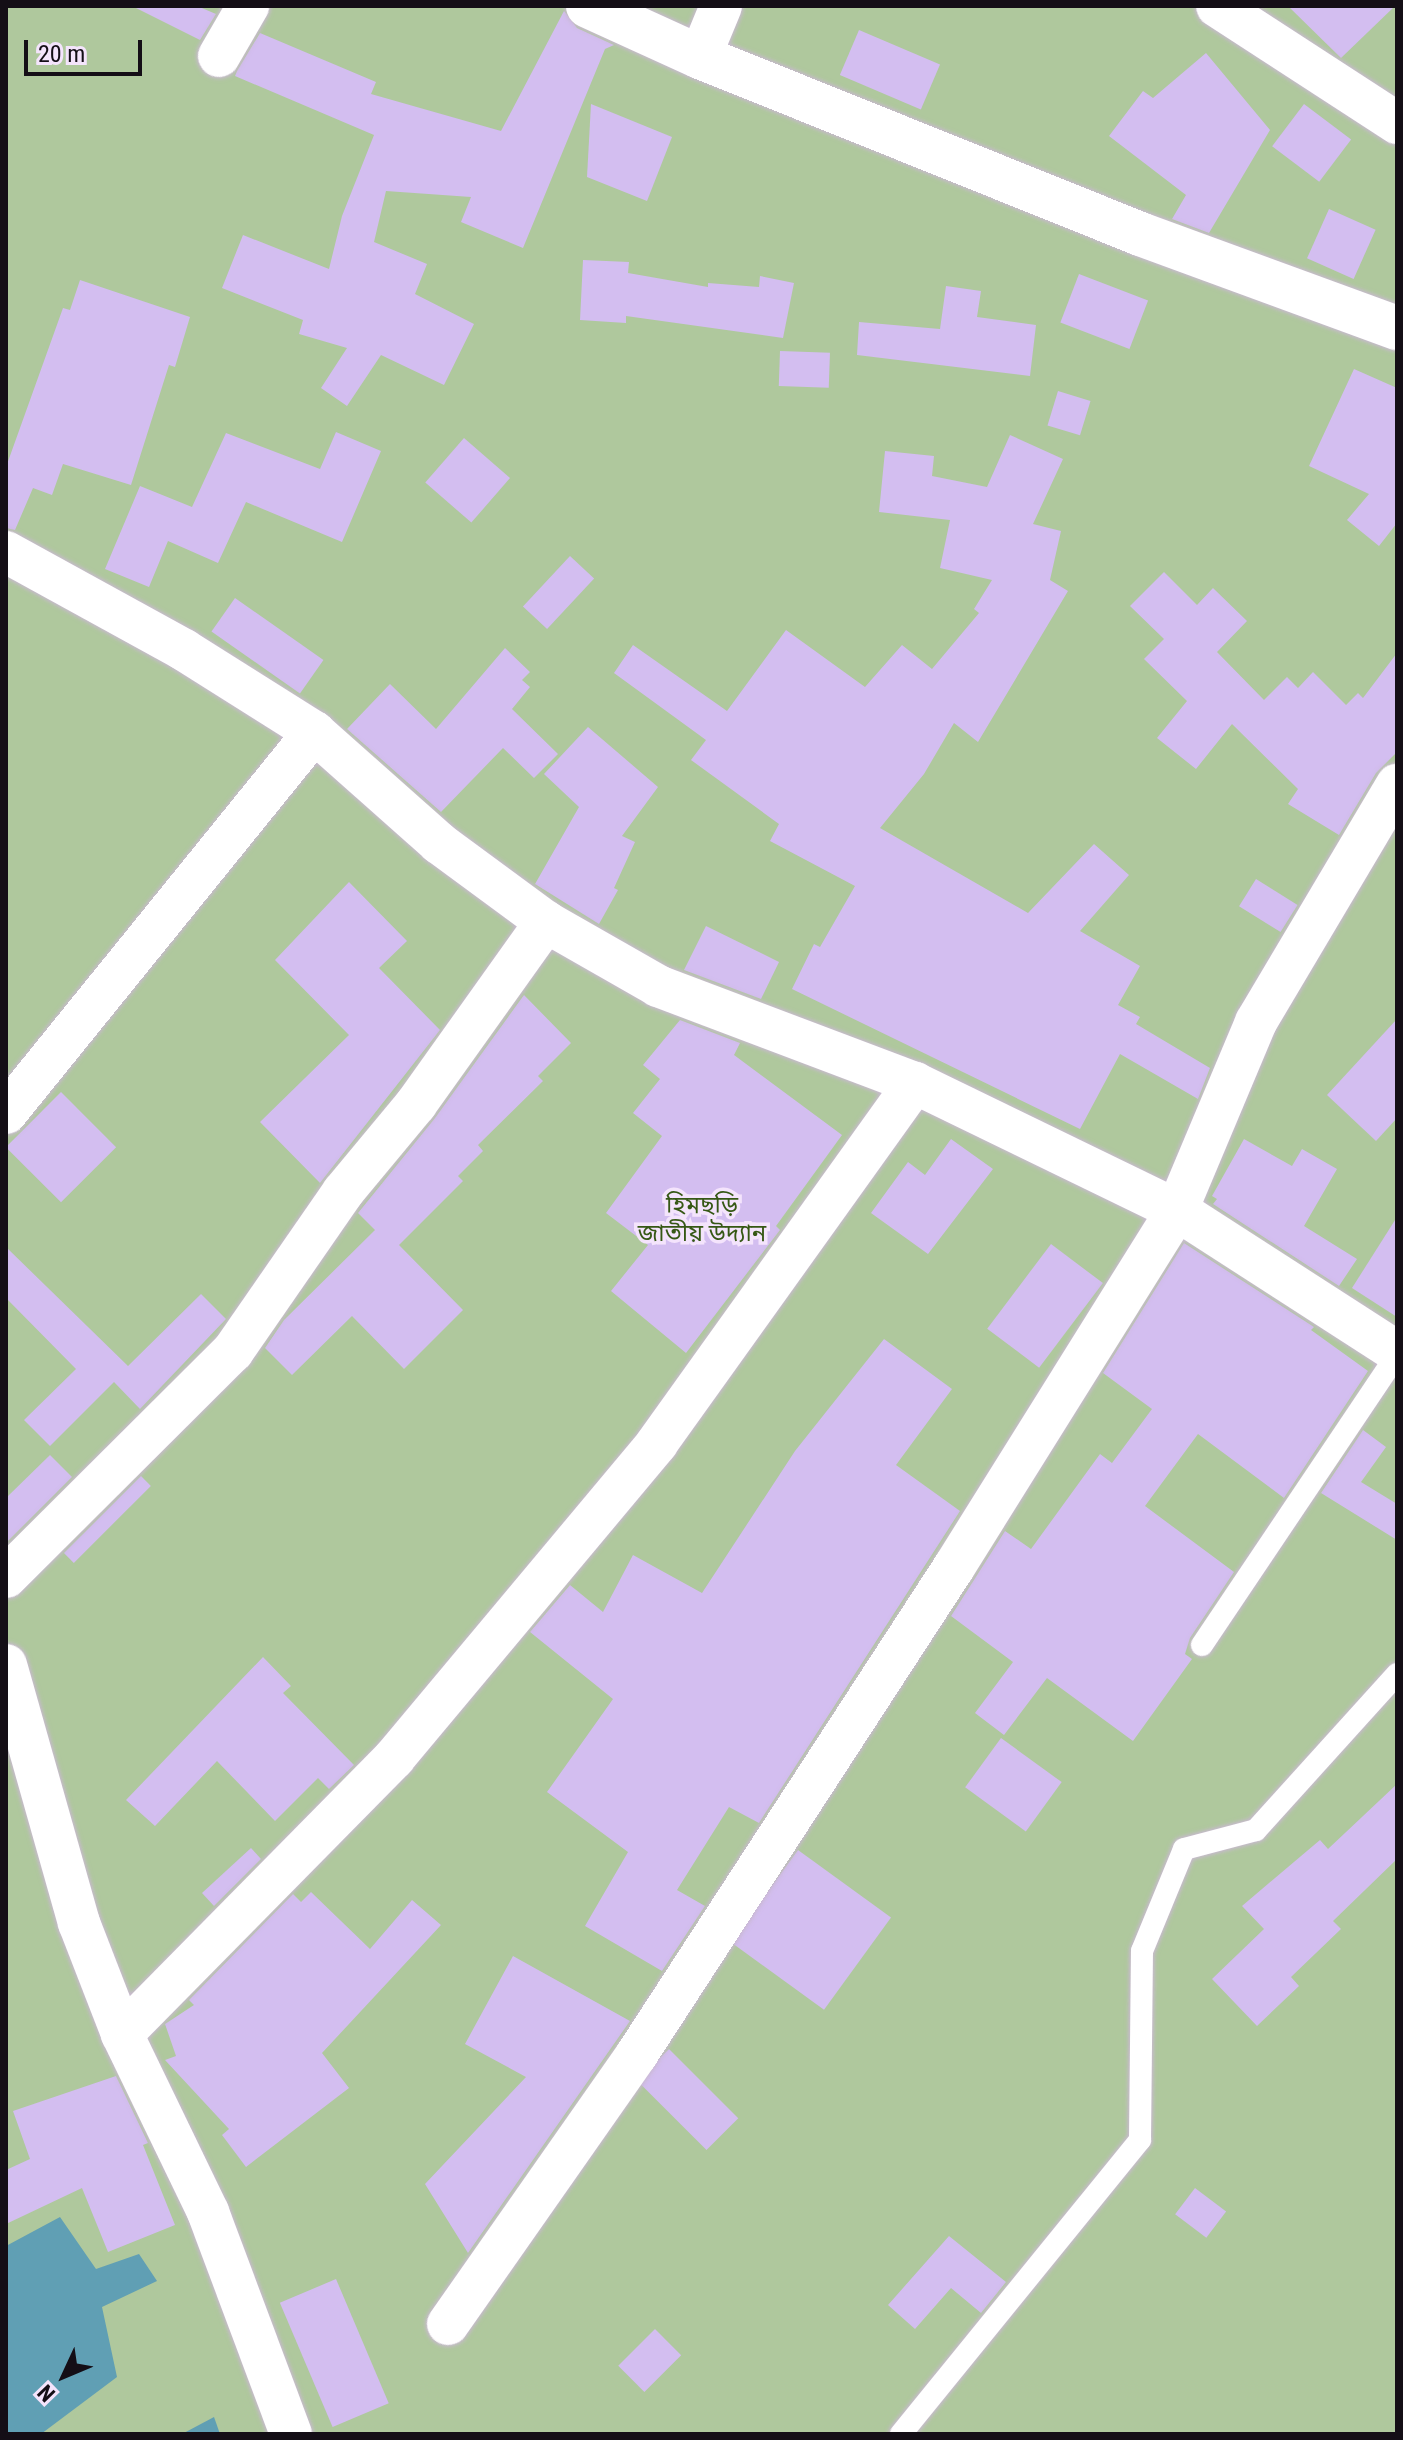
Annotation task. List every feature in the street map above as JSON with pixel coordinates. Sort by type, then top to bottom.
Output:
[{"type":"street","points":[[219,56],[248,6]]},
{"type":"street","points":[[588,6],[700,57],[1228,268],[1397,328]]},
{"type":"street","points":[[700,57],[721,6]]},
{"type":"street","points":[[1217,6],[1397,123]]},
{"type":"street","points":[[6,552],[184,650],[314,732],[439,843],[546,922],[658,986],[915,1083],[1177,1210],[1397,1354]]},
{"type":"street","points":[[6,1113],[314,732]]},
{"type":"street","points":[[448,2324],[637,2054],[954,1567],[1177,1210],[1256,1022],[1397,785]]},
{"type":"street","points":[[6,1577],[233,1351],[343,1192],[416,1104],[546,922]]},
{"type":"street","points":[[122,2034],[394,1758],[657,1443],[915,1083]]},
{"type":"street","points":[[6,1665],[79,1923],[122,2034],[208,2212],[291,2434]]},
{"type":"lane","points":[[1202,1645],[1397,1354]]},
{"type":"lane","points":[[901,2434],[1140,2140],[1142,1951],[1184,1849],[1256,1830],[1397,1674]]},
{"type":"green space","name":"হিমছড়ি জাতীয় উদ্যান","points":[[6,6],[1397,6],[1397,2434],[6,2434]]},
{"type":"water","points":[[60,2217],[96,2269],[139,2254],[157,2281],[102,2307],[117,2377],[41,2434],[6,2434],[6,2246]]},
{"type":"water","points":[[214,2417],[220,2434],[182,2434]]},
{"type":"building","points":[[132,6],[197,6],[216,14],[200,40]]},
{"type":"building","points":[[1288,6],[1395,6],[1341,58]]},
{"type":"building","points":[[564,11],[577,28],[614,45],[605,49],[523,248],[461,222],[471,197],[386,191],[374,242],[427,264],[415,294],[474,324],[444,385],[381,355],[347,406],[321,388],[347,348],[299,334],[303,320],[222,288],[243,235],[329,269],[342,216],[374,135],[235,76],[237,71],[260,33],[376,82],[371,94],[501,131]]},
{"type":"building","points":[[859,30],[940,64],[921,109],[840,75]]},
{"type":"building","points":[[1206,53],[1270,130],[1209,233],[1172,219],[1186,195],[1109,136],[1143,91],[1153,98]]},
{"type":"building","points":[[591,104],[672,137],[647,201],[587,177]]},
{"type":"building","points":[[1304,104],[1351,140],[1319,182],[1272,146]]},
{"type":"building","points":[[1329,209],[1376,230],[1354,279],[1307,258]]},
{"type":"building","points":[[583,260],[629,262],[628,273],[708,287],[708,283],[759,287],[760,276],[794,283],[783,338],[626,316],[626,323],[580,320]]},
{"type":"building","points":[[1079,274],[1148,301],[1129,349],[1060,323]]},
{"type":"building","points":[[80,280],[190,317],[175,367],[169,365],[131,485],[63,464],[52,495],[33,488],[15,530],[6,528],[6,467],[63,308],[70,310]]},
{"type":"building","points":[[946,286],[981,291],[977,317],[1036,325],[1030,376],[857,355],[859,322],[940,329]]},
{"type":"building","points":[[780,351],[830,353],[829,388],[779,386]]},
{"type":"building","points":[[1354,369],[1397,388],[1397,523],[1379,546],[1347,520],[1369,494],[1309,466]]},
{"type":"building","points":[[1058,391],[1091,401],[1080,435],[1047,425]]},
{"type":"building","points":[[336,432],[381,451],[342,542],[246,502],[218,563],[168,541],[149,587],[105,569],[140,486],[192,507],[226,433],[320,469]]},
{"type":"building","points":[[1010,435],[1063,459],[1033,524],[1061,531],[1050,580],[1068,591],[978,742],[954,723],[924,774],[880,828],[1028,913],[1094,844],[1129,875],[1080,931],[1140,966],[1118,1005],[1140,1017],[1136,1024],[1210,1068],[1198,1099],[1120,1054],[1080,1129],[792,989],[814,944],[820,947],[855,886],[770,841],[779,824],[691,760],[706,740],[614,673],[633,645],[727,711],[786,630],[865,687],[902,645],[932,669],[979,613],[974,609],[992,580],[940,568],[950,520],[879,512],[885,451],[934,456],[932,476],[987,487]]},
{"type":"building","points":[[464,438],[510,478],[471,523],[425,483]]},
{"type":"building","points":[[570,556],[594,579],[547,629],[523,606]]},
{"type":"building","points":[[1164,572],[1197,605],[1213,588],[1247,621],[1217,652],[1264,700],[1287,677],[1298,688],[1313,672],[1346,705],[1358,693],[1363,698],[1397,653],[1397,752],[1376,773],[1339,835],[1288,804],[1298,789],[1232,724],[1196,769],[1157,738],[1187,701],[1144,659],[1164,639],[1130,606]]},
{"type":"building","points":[[235,598],[323,660],[300,694],[211,632]]},
{"type":"building","points":[[505,648],[530,672],[522,680],[530,687],[512,709],[558,754],[534,778],[503,748],[441,812],[347,729],[390,684],[436,729]]},
{"type":"building","points":[[588,727],[658,787],[622,836],[635,842],[614,888],[618,890],[599,924],[535,884],[579,807],[544,774]]},
{"type":"building","points":[[1256,879],[1298,905],[1281,932],[1239,906]]},
{"type":"building","points":[[349,882],[407,941],[379,968],[440,1030],[320,1183],[260,1122],[349,1035],[275,960]]},
{"type":"building","points":[[706,926],[779,962],[761,999],[684,970]]},
{"type":"building","points":[[524,995],[571,1043],[538,1076],[543,1081],[478,1145],[483,1151],[458,1176],[463,1181],[399,1245],[463,1310],[404,1369],[352,1316],[292,1375],[265,1348],[284,1320],[375,1230],[358,1213],[435,1118]]},
{"type":"building","points":[[1397,1019],[1397,1118],[1376,1141],[1327,1095]]},
{"type":"building","points":[[680,1020],[740,1043],[734,1055],[842,1135],[776,1226],[780,1230],[686,1353],[611,1291],[648,1245],[606,1213],[662,1136],[633,1113],[660,1079],[643,1065]]},
{"type":"building","points":[[61,1092],[116,1147],[61,1202],[6,1147]]},
{"type":"building","points":[[951,1139],[993,1169],[928,1254],[871,1213],[908,1162],[925,1175]]},
{"type":"building","points":[[1244,1139],[1292,1166],[1302,1149],[1337,1169],[1304,1226],[1357,1259],[1339,1286],[1213,1204],[1217,1199],[1212,1196]]},
{"type":"building","points":[[1397,1217],[1397,1317],[1352,1288]]},
{"type":"building","points":[[1184,1243],[1314,1327],[1311,1330],[1368,1371],[1284,1498],[1198,1434],[1145,1506],[1234,1572],[1190,1638],[1185,1654],[1192,1659],[1133,1741],[1047,1678],[1004,1735],[975,1713],[1013,1662],[951,1616],[1005,1531],[1031,1549],[1100,1454],[1112,1463],[1152,1409],[1103,1373]]},
{"type":"building","points":[[1051,1244],[1103,1283],[1039,1368],[987,1329]]},
{"type":"building","points":[[6,1247],[128,1366],[201,1294],[226,1319],[140,1409],[114,1382],[50,1446],[24,1420],[76,1369],[6,1298]]},
{"type":"building","points":[[884,1339],[952,1389],[896,1465],[960,1511],[759,1823],[729,1807],[677,1890],[705,1906],[662,1971],[585,1926],[628,1852],[547,1792],[613,1699],[530,1632],[570,1585],[603,1612],[633,1555],[702,1593],[795,1451]]},
{"type":"building","points":[[1363,1430],[1386,1447],[1361,1482],[1397,1504],[1397,1540],[1321,1493]]},
{"type":"building","points":[[50,1455],[72,1477],[6,1543],[6,1498]]},
{"type":"building","points":[[141,1476],[151,1486],[74,1563],[64,1553]]},
{"type":"building","points":[[263,1657],[291,1686],[283,1693],[354,1765],[329,1789],[318,1778],[275,1821],[217,1761],[155,1826],[126,1800]]},
{"type":"building","points":[[1001,1738],[1062,1782],[1026,1831],[965,1787]]},
{"type":"building","points":[[1397,1784],[1397,1859],[1333,1921],[1341,1929],[1291,1977],[1299,1986],[1257,2026],[1212,1979],[1264,1929],[1242,1906],[1320,1840],[1328,1849]]},
{"type":"building","points":[[251,1848],[261,1859],[214,1906],[202,1893]]},
{"type":"building","points":[[798,1850],[891,1918],[824,2010],[731,1942]]},
{"type":"building","points":[[311,1892],[370,1949],[412,1900],[441,1925],[322,2053],[349,2088],[246,2167],[222,2135],[229,2129],[165,2060],[176,2056],[165,2024],[194,2005],[189,2000],[293,1894],[301,1902]]},
{"type":"building","points":[[513,1956],[630,2021],[468,2253],[425,2184],[526,2077],[465,2044]]},
{"type":"building","points":[[669,2049],[738,2118],[706,2150],[637,2081]]},
{"type":"building","points":[[116,2076],[148,2143],[143,2145],[175,2225],[108,2252],[82,2188],[6,2224],[6,2170],[30,2159],[13,2111]]},
{"type":"building","points":[[1195,2188],[1226,2211],[1206,2238],[1175,2214]]},
{"type":"building","points":[[949,2236],[1006,2282],[981,2313],[951,2288],[915,2329],[888,2305]]},
{"type":"building","points":[[336,2279],[389,2403],[333,2427],[280,2303]]},
{"type":"building","points":[[655,2329],[681,2355],[644,2392],[618,2366]]}]
